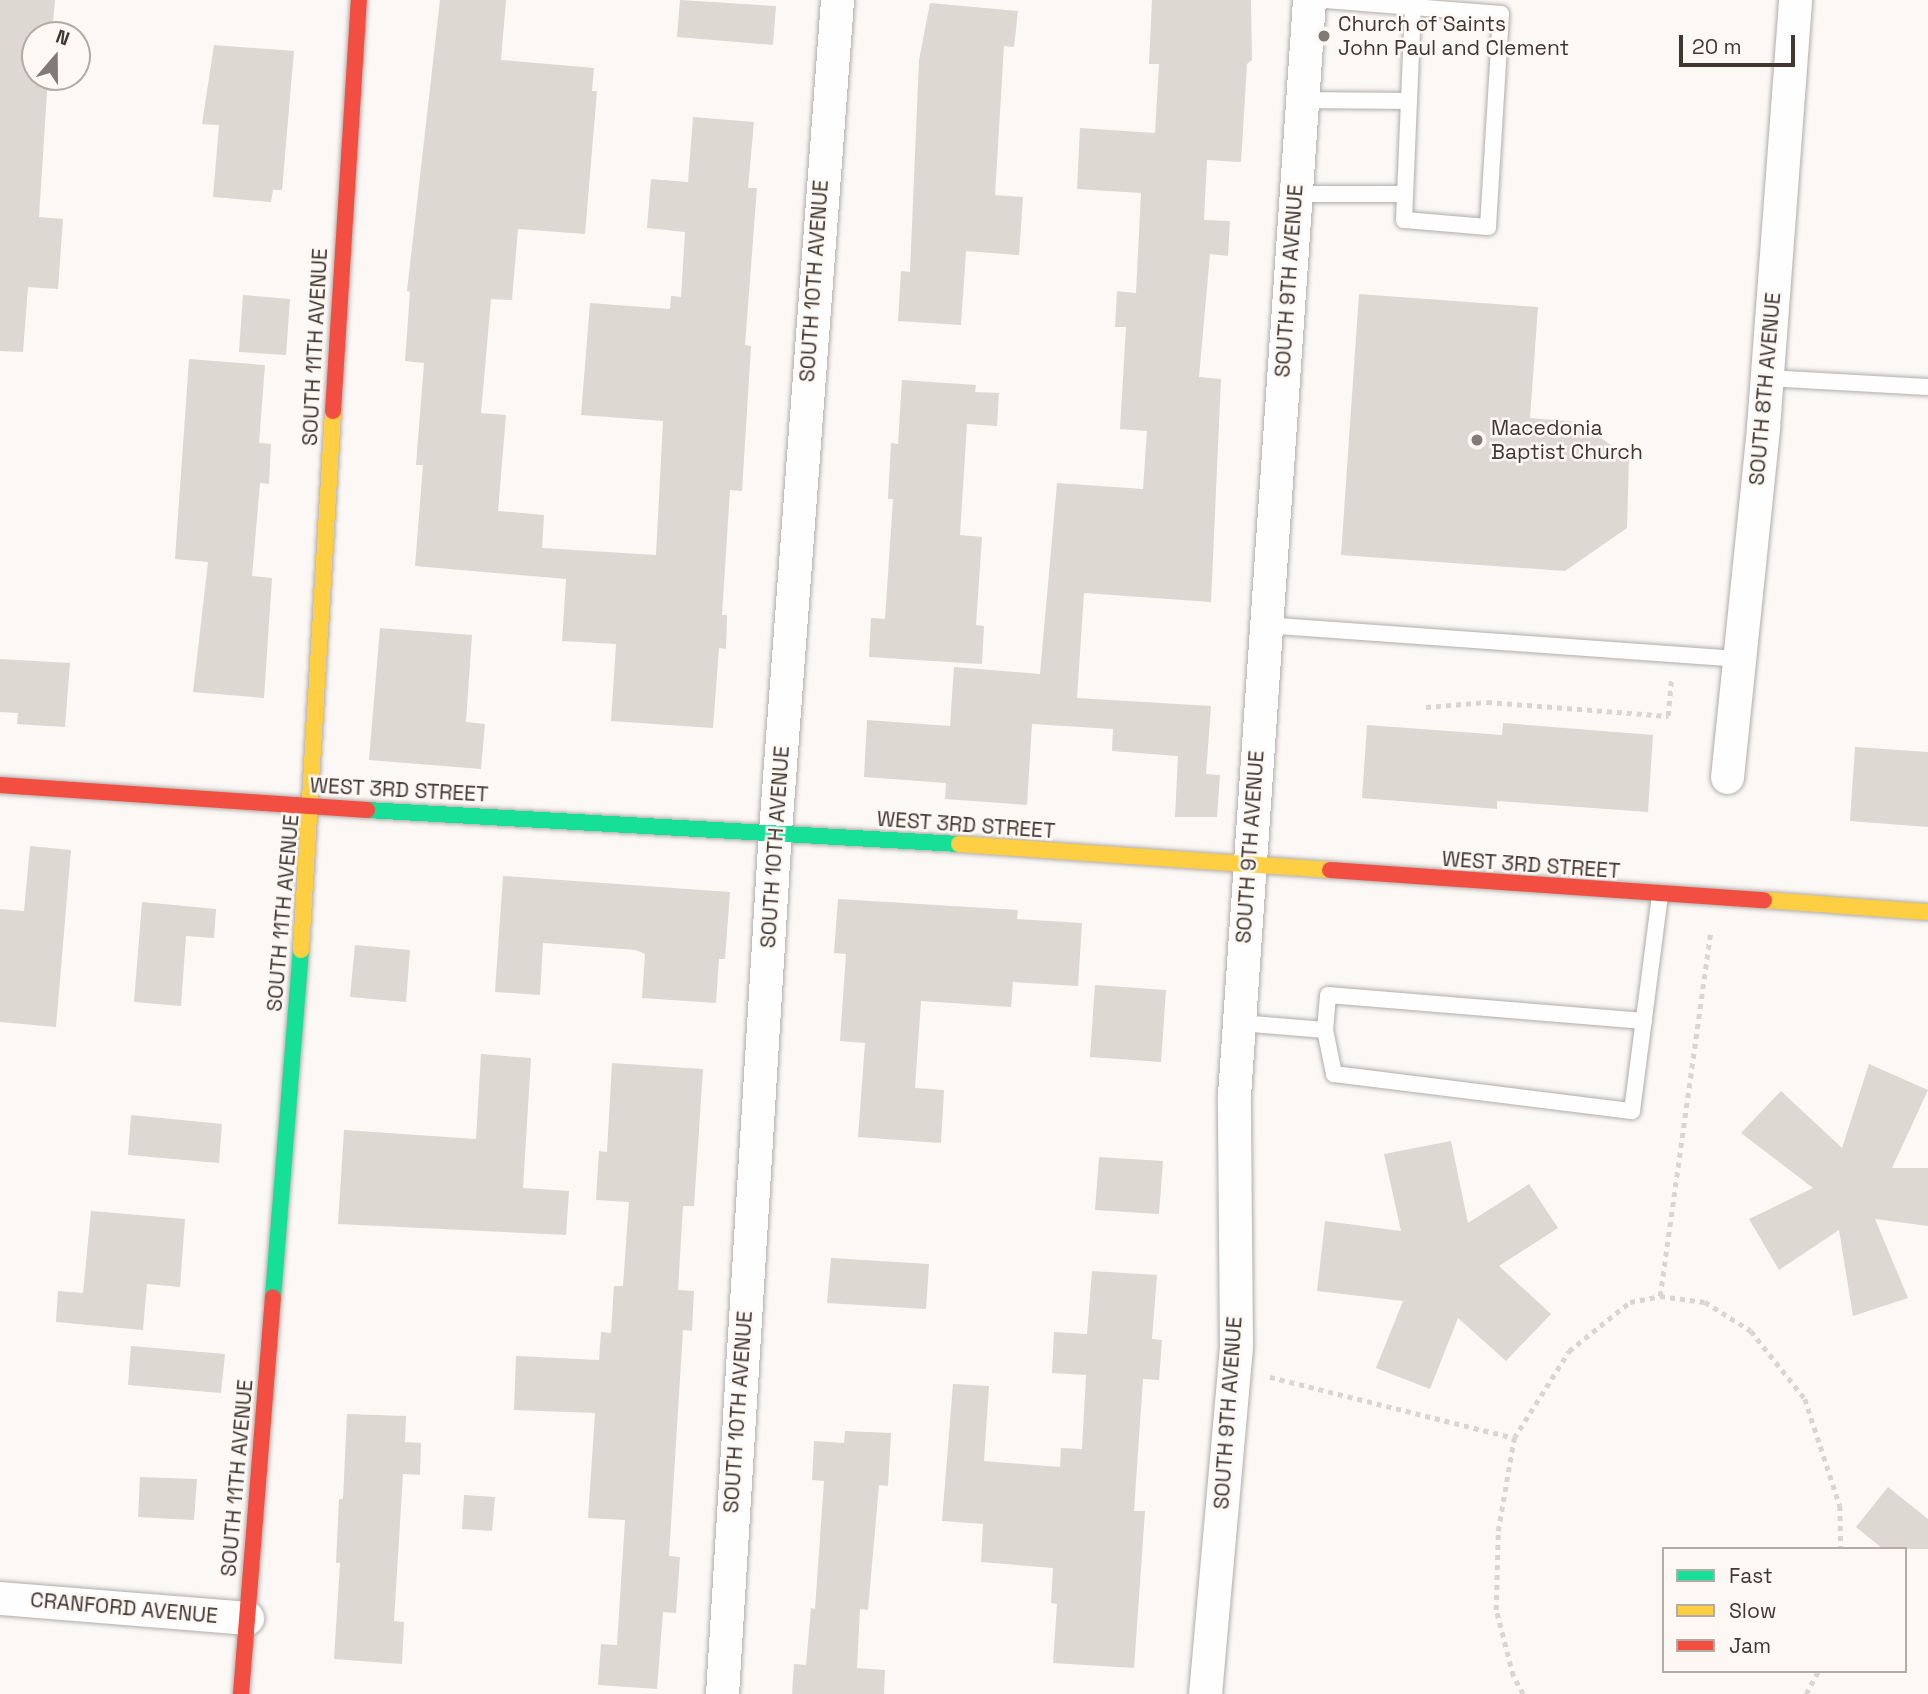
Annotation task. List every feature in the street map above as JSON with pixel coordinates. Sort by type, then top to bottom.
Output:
[{"type":"street","name":"SOUTH 11TH AVENUE","points":[[241,1694],[312,807],[344,197],[359,0]]},
{"type":"street","name":"SOUTH 10TH AVENUE","points":[[722,1694],[775,831],[837,0]]},
{"type":"street","name":"SOUTH 9TH AVENUE","points":[[1205,1694],[1236,1345],[1234,1095],[1309,0]]},
{"type":"street","name":"SOUTH 8TH AVENUE","points":[[1727,777],[1766,378],[1795,0]]},
{"type":"street","name":"WEST 3RD STREET","points":[[0,785],[312,807],[775,831],[1248,867],[1928,912]]},
{"type":"street","name":"CRANFORD AVENUE","points":[[0,1598],[247,1618]]},
{"type":"lane","points":[[1326,0],[1501,14],[1488,227],[1404,220],[1413,7]]},
{"type":"lane","points":[[1302,100],[1409,101]]},
{"type":"lane","points":[[1295,194],[1405,194]]},
{"type":"lane","points":[[1766,378],[1928,387]]},
{"type":"lane","points":[[1265,625],[1740,659]]},
{"type":"lane","points":[[1644,1021],[1328,995],[1325,1030],[1334,1074],[1632,1111],[1644,1021],[1660,895]]},
{"type":"lane","points":[[1240,1023],[1325,1030]]},
{"type":"path","points":[[1426,707],[1487,702],[1668,716],[1673,654]]},
{"type":"path","points":[[1660,1296],[1715,899]]},
{"type":"path","points":[[1523,1694],[1513,1676],[1496,1611],[1498,1531],[1514,1438],[1569,1351],[1630,1302],[1660,1296],[1705,1302],[1751,1332],[1805,1399],[1840,1506],[1840,1547]]},
{"type":"path","points":[[1270,1377],[1514,1438]]},
{"type":"path","points":[[1806,1694],[1817,1673]]},
{"type":"building","points":[[0,0],[55,0],[53,21],[21,21],[21,91],[47,91],[39,217],[63,219],[58,289],[28,287],[23,352],[0,351]]},
{"type":"building","points":[[440,0],[506,0],[501,60],[594,68],[592,91],[597,91],[585,234],[518,229],[512,300],[491,299],[481,413],[506,415],[498,511],[544,515],[542,548],[656,555],[663,421],[581,415],[590,303],[670,309],[671,296],[681,297],[685,232],[647,228],[651,179],[688,182],[693,117],[754,122],[748,188],[757,188],[745,345],[751,346],[742,491],[730,490],[722,615],[727,615],[726,649],[719,648],[713,728],[611,721],[616,644],[562,641],[566,579],[415,566],[423,465],[416,465],[424,363],[405,361],[410,292],[407,291]]},
{"type":"building","points":[[680,0],[776,6],[773,45],[677,37]]},
{"type":"building","points":[[1152,0],[1251,0],[1252,60],[1247,64],[1241,162],[1207,160],[1204,220],[1230,221],[1228,256],[1210,254],[1199,377],[1221,379],[1211,602],[1084,593],[1077,698],[1211,706],[1206,774],[1220,775],[1217,817],[1175,817],[1178,756],[1112,751],[1113,729],[1032,724],[1027,805],[945,799],[946,783],[864,777],[867,720],[950,726],[954,667],[1040,674],[1057,483],[1143,489],[1147,431],[1120,429],[1126,327],[1115,327],[1117,291],[1136,293],[1141,193],[1077,189],[1080,128],[1155,133],[1159,64],[1149,64]]},
{"type":"building","points":[[930,3],[1018,11],[1014,47],[1004,46],[995,195],[1023,197],[1019,255],[966,251],[961,325],[898,321],[901,271],[910,272],[919,60]]},
{"type":"building","points":[[214,45],[294,51],[282,190],[273,190],[271,202],[213,197],[219,125],[202,124]]},
{"type":"building","name":"Macedonia Baptist Church","points":[[1359,294],[1538,307],[1530,418],[1579,422],[1629,458],[1627,528],[1565,571],[1341,555]]},
{"type":"building","points":[[243,295],[290,299],[286,355],[239,352]]},
{"type":"building","points":[[189,359],[265,365],[259,443],[271,444],[269,484],[260,483],[252,576],[272,578],[264,698],[193,692],[208,562],[175,559]]},
{"type":"building","points":[[902,380],[976,385],[975,392],[999,393],[997,426],[967,424],[960,535],[982,537],[976,625],[984,626],[982,664],[869,657],[871,618],[885,619],[893,499],[888,499],[891,443],[898,444]]},
{"type":"building","points":[[380,628],[472,635],[466,722],[485,724],[481,769],[369,760]]},
{"type":"building","points":[[0,659],[70,663],[65,727],[17,724],[18,713],[0,712]]},
{"type":"building","points":[[1503,723],[1653,735],[1648,812],[1497,801],[1497,809],[1362,798],[1367,725],[1502,735]]},
{"type":"building","points":[[1855,747],[1928,752],[1928,827],[1850,821]]},
{"type":"building","points":[[30,846],[71,850],[56,1027],[0,1022],[0,909],[24,911]]},
{"type":"building","points":[[503,876],[730,892],[725,959],[719,959],[716,1003],[642,998],[645,954],[636,950],[543,943],[540,995],[495,992]]},
{"type":"building","points":[[838,899],[1018,910],[1017,919],[1082,923],[1078,986],[1013,982],[1011,1007],[921,1001],[915,1088],[944,1090],[941,1143],[858,1137],[865,1043],[840,1041],[846,954],[834,953]]},
{"type":"building","points":[[142,902],[216,909],[214,938],[186,936],[181,1006],[134,1002]]},
{"type":"building","points":[[355,945],[410,950],[406,1002],[350,997]]},
{"type":"building","points":[[1095,985],[1166,990],[1161,1062],[1090,1057]]},
{"type":"building","points":[[481,1054],[531,1058],[523,1188],[569,1191],[566,1235],[338,1224],[344,1130],[476,1139]]},
{"type":"building","points":[[612,1063],[703,1069],[694,1206],[683,1206],[678,1290],[694,1291],[692,1331],[683,1330],[669,1556],[680,1557],[676,1613],[663,1612],[657,1689],[598,1685],[601,1644],[617,1645],[625,1520],[588,1518],[595,1413],[514,1410],[516,1356],[599,1360],[601,1332],[611,1333],[614,1286],[623,1286],[629,1202],[596,1200],[599,1151],[607,1152]]},
{"type":"building","points":[[1869,1064],[1928,1090],[1892,1168],[1928,1168],[1928,1226],[1875,1219],[1908,1298],[1853,1316],[1839,1230],[1779,1270],[1749,1219],[1813,1188],[1741,1133],[1781,1091],[1842,1148]]},
{"type":"building","points":[[131,1115],[222,1124],[219,1163],[128,1155]]},
{"type":"building","points":[[1451,1141],[1468,1223],[1529,1184],[1558,1228],[1499,1266],[1551,1314],[1506,1361],[1458,1318],[1430,1389],[1376,1368],[1403,1301],[1317,1291],[1325,1221],[1401,1231],[1384,1154]]},
{"type":"building","points":[[1099,1157],[1163,1161],[1159,1214],[1095,1210]]},
{"type":"building","points":[[91,1211],[185,1219],[180,1287],[147,1284],[143,1330],[56,1322],[58,1291],[83,1293]]},
{"type":"building","points":[[831,1258],[929,1264],[926,1309],[827,1303]]},
{"type":"building","points":[[1092,1271],[1157,1275],[1152,1339],[1162,1340],[1159,1380],[1143,1379],[1134,1511],[1145,1511],[1134,1668],[1053,1663],[1057,1604],[1051,1603],[1053,1568],[981,1562],[983,1524],[942,1521],[953,1384],[989,1386],[984,1461],[1060,1467],[1061,1448],[1082,1449],[1086,1375],[1052,1373],[1054,1332],[1087,1334]]},
{"type":"building","points":[[131,1346],[225,1354],[221,1393],[128,1385]]},
{"type":"building","points":[[347,1414],[406,1416],[405,1442],[421,1443],[420,1475],[403,1474],[394,1621],[404,1622],[402,1664],[334,1659],[340,1563],[336,1563],[339,1499],[343,1499]]},
{"type":"building","points":[[845,1431],[891,1433],[888,1486],[879,1485],[868,1610],[860,1609],[857,1668],[885,1670],[884,1694],[792,1694],[794,1664],[806,1665],[811,1608],[815,1609],[824,1481],[812,1480],[814,1441],[844,1443]]},
{"type":"building","points":[[140,1477],[197,1479],[194,1520],[138,1517]]},
{"type":"building","points":[[1888,1487],[1928,1519],[1928,1549],[1881,1547],[1856,1527]]},
{"type":"building","points":[[464,1495],[495,1497],[492,1531],[462,1529]]},
{"type":"traffic: fast","points":[[367,810],[959,844]]},
{"type":"traffic: fast","points":[[273,1297],[301,950]]},
{"type":"traffic: slow","points":[[301,950],[333,411]]},
{"type":"traffic: slow","points":[[959,844],[1330,870]]},
{"type":"traffic: slow","points":[[1764,900],[1928,912]]},
{"type":"traffic: jam","points":[[333,411],[359,0]]},
{"type":"traffic: jam","points":[[0,785],[367,810]]},
{"type":"traffic: jam","points":[[1330,870],[1764,900]]},
{"type":"traffic: jam","points":[[241,1694],[273,1297]]},
{"type":"place","name":"Church of Saints John Paul and Clement","points":[[1324,36]]},
{"type":"place","name":"Macedonia Baptist Church","points":[[1477,440]]}]
